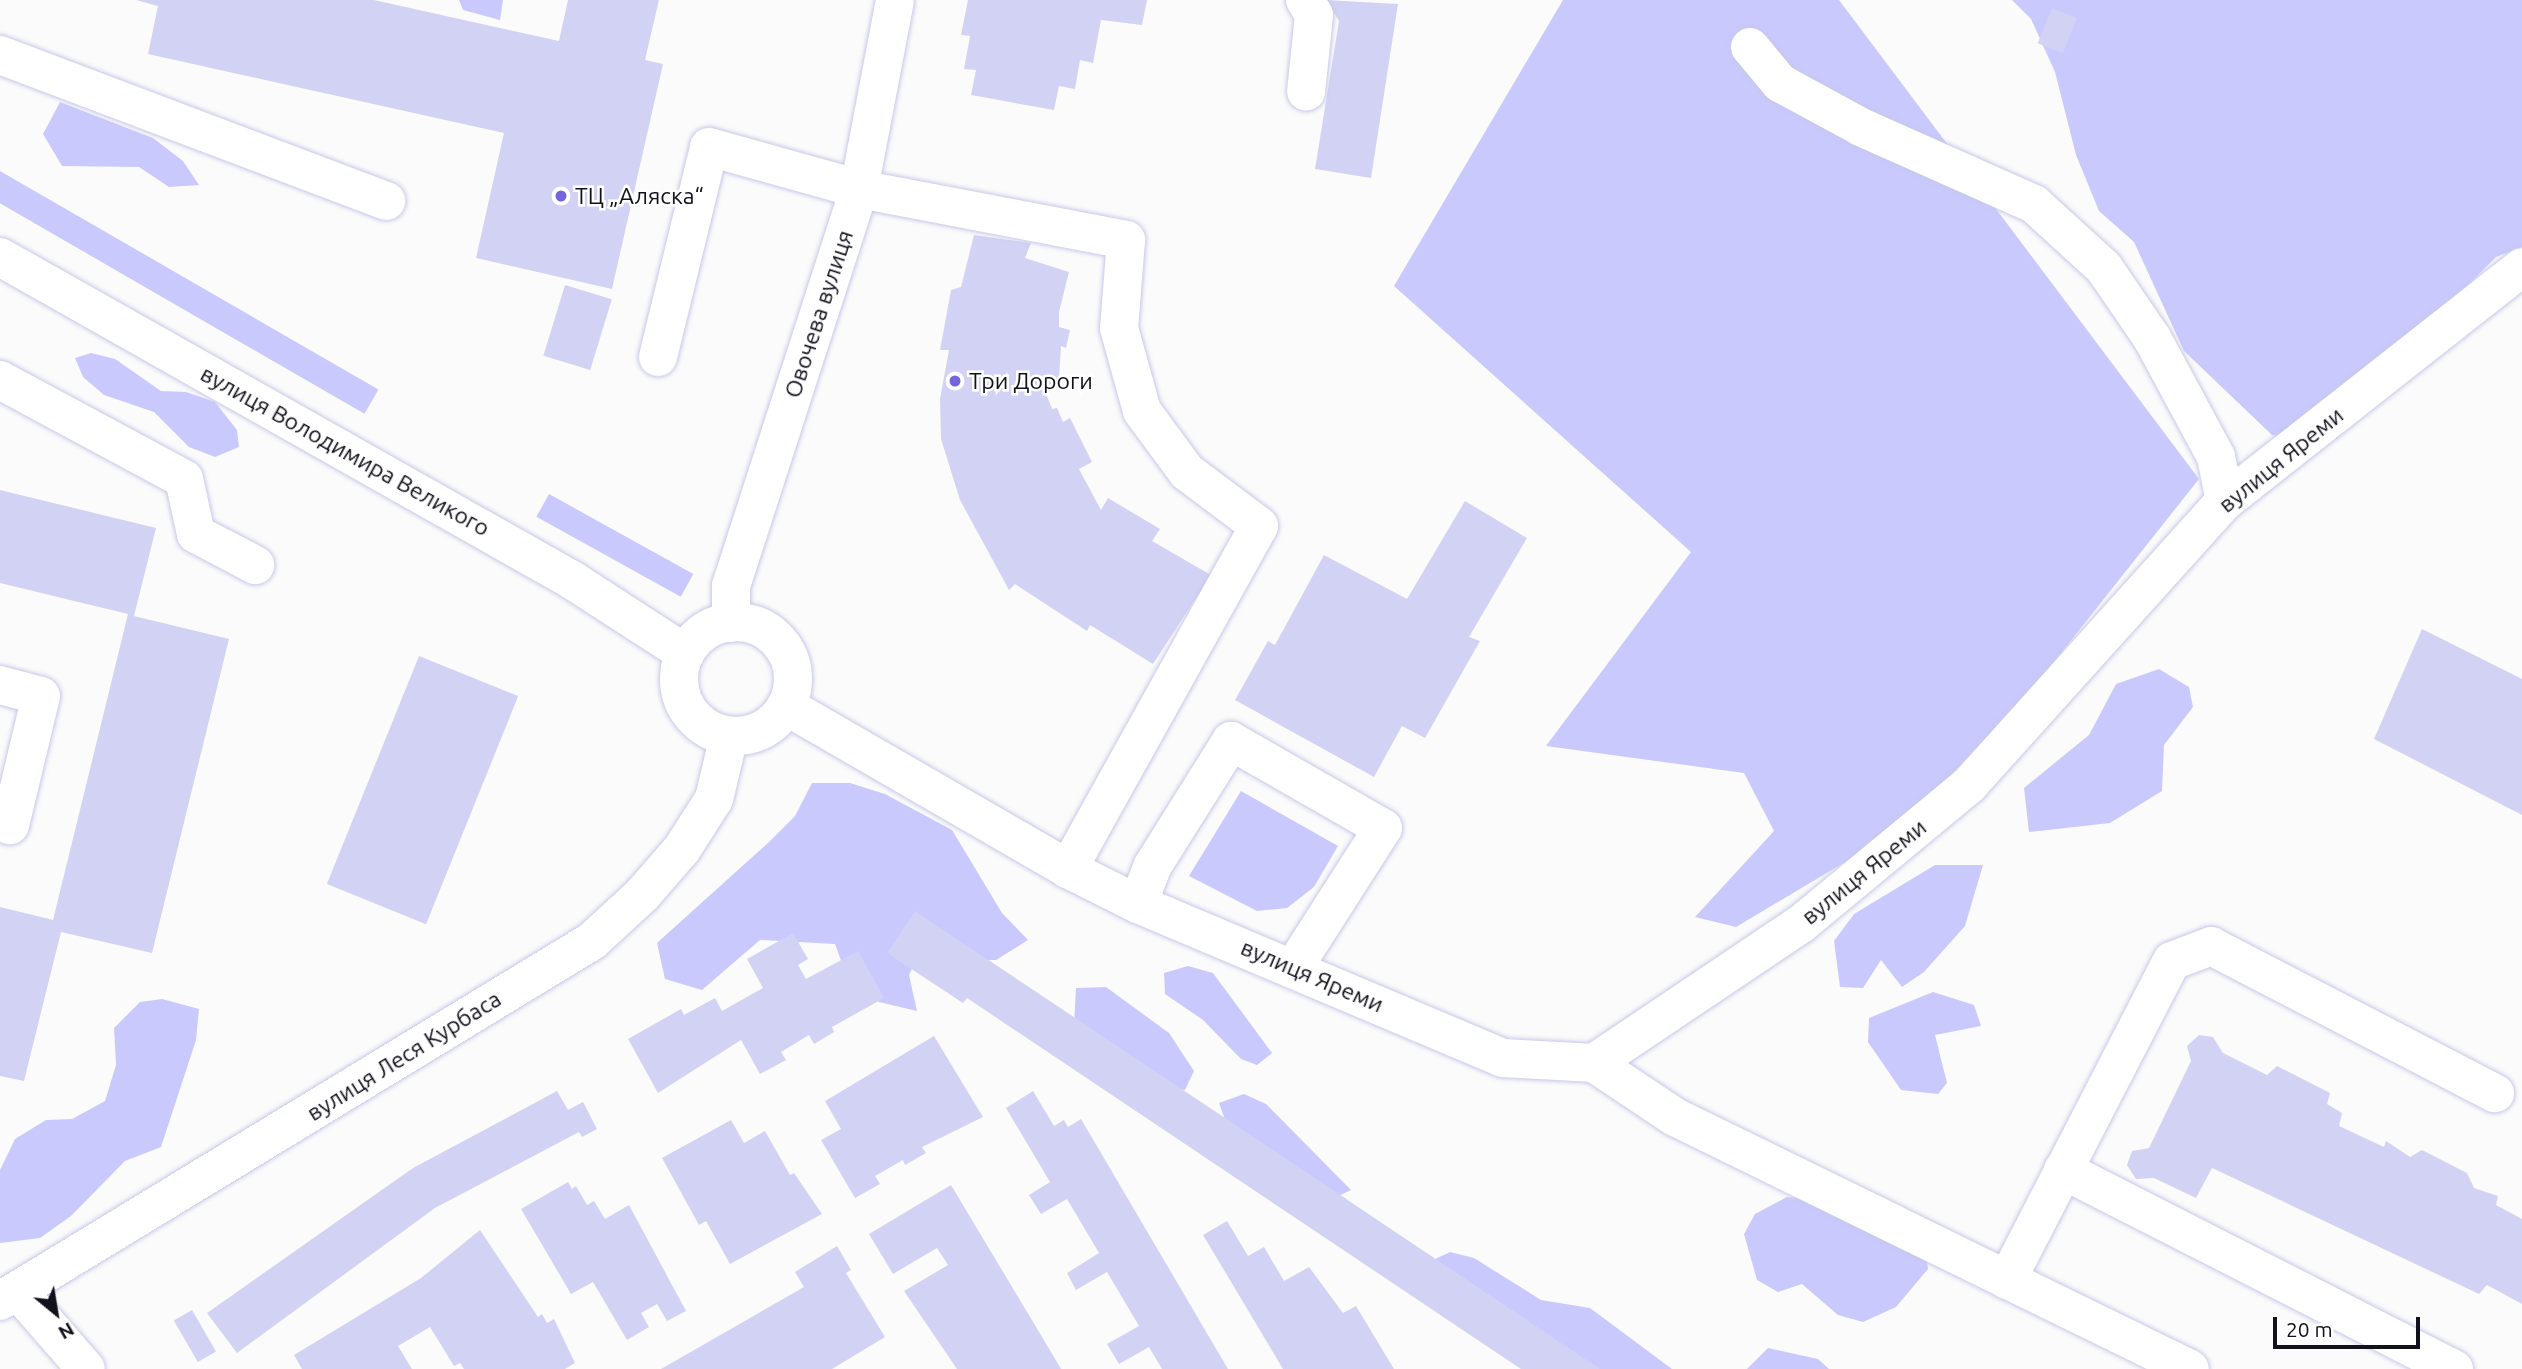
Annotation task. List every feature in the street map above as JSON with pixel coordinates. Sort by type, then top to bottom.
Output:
[{"type":"street","name":"Овочева вулиця","points":[[731,623],[731,586],[859,189],[895,0]]},
{"type":"street","points":[[1305,0],[1314,15],[1306,92]]},
{"type":"street","points":[[1750,47],[1791,89],[1861,127],[2034,204],[2104,268],[2152,338],[2216,457],[2225,501]]},
{"type":"street","points":[[0,55],[386,201]]},
{"type":"street","points":[[658,357],[709,147],[859,189],[1126,240],[1119,328],[1142,411],[1187,472],[1259,526],[1068,869],[786,706]]},
{"type":"street","name":"вулиця Володимира Великого","points":[[0,257],[560,573],[685,653]]},
{"type":"street","name":"вулиця Яреми","points":[[1068,869],[1138,904],[1294,967],[1503,1058],[1594,1063],[1801,924],[1969,785],[2225,501],[2522,267]]},
{"type":"street","points":[[0,380],[184,479],[196,534],[255,565]]},
{"type":"street","points":[[731,623],[762,628],[780,642],[790,662],[793,684],[786,706],[772,724],[752,734],[729,736],[691,716],[681,696],[685,653],[699,636],[731,623]]},
{"type":"street","points":[[0,685],[41,696],[10,825]]},
{"type":"street","name":"вулиця Леся Курбаса","points":[[9,1296],[592,940],[642,895],[682,849],[714,799],[729,736]]},
{"type":"street","points":[[1138,904],[1152,867],[1231,741],[1383,828],[1294,967]]},
{"type":"street","points":[[2007,1280],[2172,961],[2211,946],[2494,1093]]},
{"type":"street","points":[[1594,1063],[1675,1117],[2190,1369]]},
{"type":"street","points":[[2063,1170],[2454,1369]]},
{"type":"street","points":[[9,1296],[86,1369]]},
{"type":"shaded area","points":[[459,0],[503,0],[500,20],[463,10]]},
{"type":"shaded area","points":[[1563,0],[1839,0],[2199,479],[2034,687],[1899,830],[1736,927],[1695,917],[1774,831],[1744,773],[1546,746],[1691,552],[1394,286]]},
{"type":"shaded area","points":[[2012,0],[2522,0],[2522,247],[2496,257],[2443,310],[2367,395],[2337,439],[2272,435],[2184,351],[2134,242],[2099,211],[2076,155],[2055,72],[2031,19]]},
{"type":"shaded area","points":[[60,102],[153,138],[183,161],[199,185],[169,187],[139,167],[62,166],[43,134]]},
{"type":"shaded area","points":[[0,171],[378,389],[364,414],[0,203]]},
{"type":"shaded area","points":[[91,353],[115,359],[161,391],[186,392],[215,402],[237,430],[239,447],[215,457],[189,447],[154,412],[104,395],[83,377],[75,358]]},
{"type":"shaded area","points":[[549,494],[693,574],[681,597],[536,517]]},
{"type":"shaded area","points":[[2159,669],[2189,687],[2193,707],[2164,745],[2162,791],[2110,823],[2029,832],[2024,788],[2089,735],[2116,684]]},
{"type":"shaded area","points":[[812,783],[850,783],[885,794],[952,830],[1002,913],[1028,940],[996,960],[958,960],[925,941],[909,975],[917,1011],[879,1002],[848,980],[835,944],[760,940],[702,990],[665,979],[657,943],[795,816]]},
{"type":"shaded area","points":[[1241,791],[1338,846],[1314,887],[1287,908],[1257,911],[1189,876]]},
{"type":"shaded area","points":[[1935,865],[1983,865],[1965,926],[1924,972],[1902,987],[1881,960],[1863,988],[1840,987],[1834,941],[1854,914]]},
{"type":"shaded area","points":[[1188,966],[1213,973],[1272,1053],[1257,1065],[1241,1059],[1203,1020],[1165,994],[1164,973]]},
{"type":"shaded area","points":[[1106,987],[1169,1033],[1194,1071],[1185,1090],[1151,1084],[1074,1025],[1076,988]]},
{"type":"shaded area","points":[[1933,992],[1974,1005],[1981,1026],[1935,1035],[1947,1083],[1938,1094],[1901,1090],[1868,1042],[1869,1018]]},
{"type":"shaded area","points":[[162,999],[199,1009],[196,1040],[161,1147],[125,1161],[71,1216],[40,1238],[0,1243],[0,1170],[15,1139],[46,1120],[72,1119],[105,1101],[116,1065],[114,1028],[140,1002]]},
{"type":"shaded area","points":[[1244,1094],[1266,1104],[1351,1190],[1336,1197],[1233,1142],[1219,1103]]},
{"type":"shaded area","points":[[1787,1197],[1854,1205],[1857,1228],[1925,1248],[1928,1269],[1896,1307],[1863,1322],[1838,1315],[1802,1284],[1778,1292],[1757,1280],[1744,1234],[1755,1214]]},
{"type":"shaded area","points":[[1450,1252],[1474,1258],[1541,1300],[1590,1308],[1672,1369],[1573,1369],[1429,1262]]},
{"type":"shaded area","points":[[1768,1348],[1818,1359],[1829,1369],[1747,1369]]},
{"type":"building","points":[[136,0],[374,0],[559,41],[568,0],[659,0],[645,60],[663,64],[612,289],[476,258],[504,133],[148,54],[158,6]]},
{"type":"building","points":[[968,0],[1147,0],[1142,25],[1101,20],[1093,63],[1080,60],[1075,89],[1059,86],[1054,110],[971,95],[976,70],[964,69],[970,36],[961,35]]},
{"type":"building","points":[[1326,0],[1398,4],[1371,178],[1315,169],[1339,21]]},
{"type":"building","points":[[2052,8],[2077,18],[2063,53],[2038,43]]},
{"type":"building","points":[[974,235],[1031,243],[1025,258],[1069,272],[1059,312],[1059,327],[1070,330],[1066,348],[1061,346],[1059,379],[1044,388],[1052,409],[1057,408],[1063,422],[1070,418],[1092,462],[1079,469],[1101,510],[1108,498],[1160,529],[1152,541],[1211,575],[1153,664],[1090,625],[1087,631],[1015,584],[1009,590],[960,500],[941,439],[940,399],[949,350],[940,350],[951,290],[961,287]]},
{"type":"building","points":[[565,285],[612,299],[590,370],[543,356]]},
{"type":"building","points":[[0,490],[156,528],[134,616],[229,639],[152,953],[61,932],[24,1081],[0,1076],[0,907],[53,920],[128,614],[0,583]]},
{"type":"building","points":[[1465,501],[1527,538],[1469,637],[1480,641],[1425,738],[1402,726],[1374,777],[1235,700],[1268,641],[1275,645],[1324,555],[1407,599]]},
{"type":"building","points":[[2422,629],[2522,679],[2522,815],[2374,739]]},
{"type":"building","points":[[419,656],[518,696],[426,924],[327,884]]},
{"type":"building","points":[[915,911],[1600,1369],[1521,1369],[967,998],[963,1003],[887,953]]},
{"type":"building","points":[[793,933],[808,959],[798,965],[806,979],[858,951],[884,998],[832,1027],[834,1032],[814,1044],[809,1035],[781,1052],[786,1060],[760,1074],[741,1040],[658,1093],[628,1039],[681,1009],[684,1015],[715,998],[722,1011],[763,988],[747,959]]},
{"type":"building","points":[[2199,1035],[2213,1037],[2223,1053],[2267,1075],[2277,1066],[2330,1093],[2327,1104],[2342,1113],[2339,1126],[2384,1147],[2386,1141],[2410,1157],[2422,1150],[2467,1173],[2474,1188],[2498,1196],[2496,1205],[2522,1219],[2522,1304],[2487,1285],[2479,1294],[2212,1168],[2196,1198],[2154,1178],[2136,1179],[2127,1165],[2132,1151],[2149,1148],[2191,1061],[2187,1046]]},
{"type":"building","points":[[934,1036],[983,1117],[922,1147],[926,1153],[905,1165],[903,1160],[875,1176],[880,1184],[855,1198],[821,1140],[841,1129],[825,1101]]},
{"type":"building","points":[[557,1091],[568,1110],[583,1102],[597,1129],[582,1137],[579,1132],[435,1208],[237,1353],[207,1313],[413,1168]]},
{"type":"building","points":[[1033,1091],[1054,1126],[1064,1120],[1068,1127],[1081,1119],[1228,1369],[1162,1369],[1149,1347],[1119,1364],[1107,1344],[1139,1326],[1107,1272],[1076,1290],[1067,1273],[1099,1253],[1067,1199],[1041,1214],[1029,1195],[1050,1182],[1006,1108]]},
{"type":"building","points":[[731,1120],[744,1143],[765,1131],[790,1175],[794,1173],[822,1214],[730,1264],[706,1221],[699,1225],[662,1158]]},
{"type":"building","points":[[568,1182],[572,1189],[576,1186],[587,1205],[594,1201],[605,1219],[629,1205],[686,1311],[667,1321],[657,1304],[641,1313],[649,1327],[627,1340],[593,1282],[571,1294],[521,1209]]},
{"type":"building","points":[[951,1185],[1061,1369],[957,1369],[904,1291],[948,1265],[937,1248],[893,1274],[869,1234]]},
{"type":"building","points":[[1227,1221],[1248,1256],[1264,1247],[1284,1281],[1309,1267],[1343,1313],[1356,1306],[1394,1369],[1283,1369],[1203,1235]]},
{"type":"building","points":[[480,1230],[538,1317],[542,1314],[547,1323],[554,1319],[575,1363],[565,1369],[464,1369],[460,1363],[454,1366],[430,1327],[398,1346],[412,1369],[302,1369],[294,1355],[421,1278]]},
{"type":"building","points":[[837,1246],[851,1270],[846,1273],[885,1337],[832,1369],[661,1369],[804,1287],[795,1272]]},
{"type":"building","points":[[192,1310],[216,1352],[198,1362],[174,1320]]},
{"type":"place","name":"ТЦ „Аляска“","points":[[561,196]]},
{"type":"place","name":"Три Дороги","points":[[955,381]]}]
